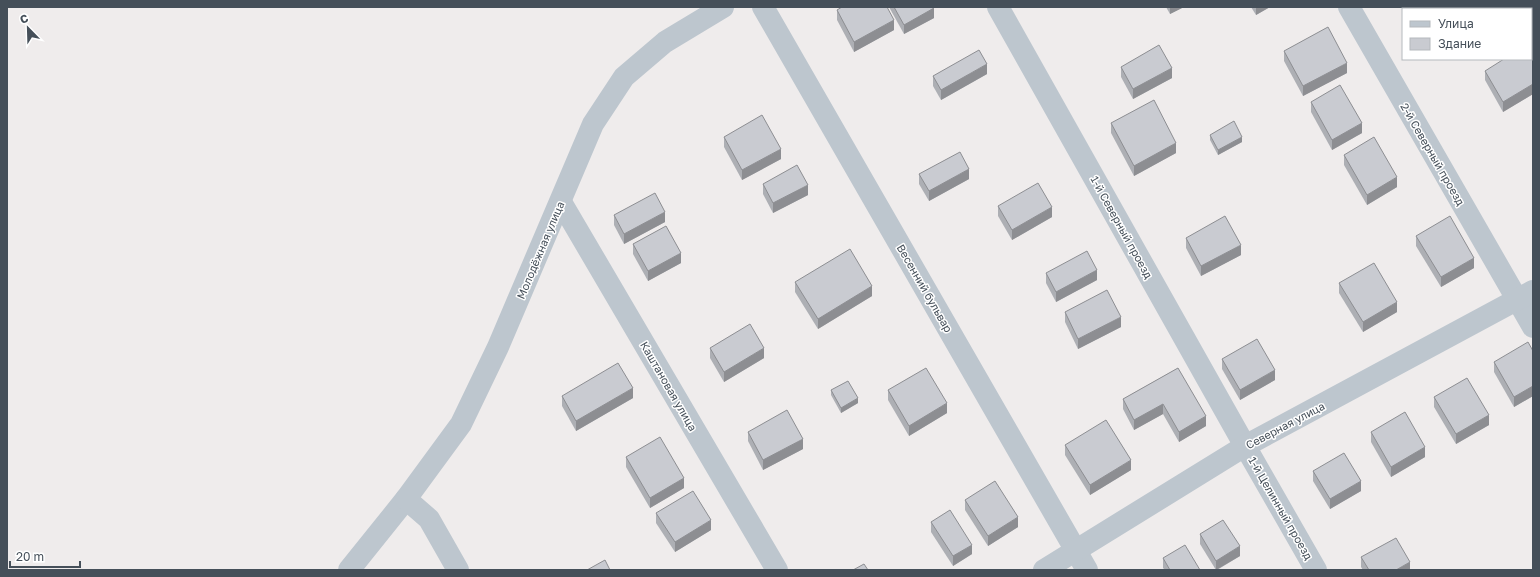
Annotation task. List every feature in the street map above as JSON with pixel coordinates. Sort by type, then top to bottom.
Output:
[{"type":"street","name":"Молодёжная улица","points":[[349,570],[406,499],[461,424],[498,347],[593,124],[624,77],[665,42],[723,7]]},
{"type":"street","name":"Весенний бульвар","points":[[763,7],[1087,570]]},
{"type":"street","name":"1-й Северный проезд","points":[[998,7],[1245,446]]},
{"type":"street","name":"2-й Северный проезд","points":[[1349,7],[1526,296],[1533,327]]},
{"type":"street","name":"Каштановая улица","points":[[561,202],[777,570]]},
{"type":"street","name":"Северная улица","points":[[1044,570],[1245,446],[1526,296]]},
{"type":"street","name":"1-й Целинный проезд","points":[[1245,446],[1316,570]]},
{"type":"street","points":[[406,499],[429,519],[458,570]]},
{"type":"building","points":[[842,7],[887,7],[894,20],[854,42],[837,10]]},
{"type":"building","points":[[894,7],[933,7],[934,8],[904,25]]},
{"type":"building","points":[[1505,7],[1506,8],[1468,8]]},
{"type":"building","points":[[1328,27],[1347,63],[1303,86],[1284,51]]},
{"type":"building","points":[[1159,45],[1172,68],[1133,89],[1121,67]]},
{"type":"building","points":[[979,50],[987,64],[941,90],[933,76]]},
{"type":"building","points":[[1532,51],[1533,53],[1533,84],[1503,102],[1485,71],[1502,60],[1532,60]]},
{"type":"building","points":[[1340,85],[1362,123],[1332,140],[1311,102]]},
{"type":"building","points":[[1154,100],[1176,143],[1134,166],[1111,123]]},
{"type":"building","points":[[762,115],[781,149],[742,170],[724,137]]},
{"type":"building","points":[[1234,121],[1242,137],[1218,150],[1210,135]]},
{"type":"building","points":[[1374,137],[1397,177],[1367,195],[1344,155]]},
{"type":"building","points":[[960,152],[969,169],[929,191],[919,174]]},
{"type":"building","points":[[797,165],[808,185],[773,203],[763,184]]},
{"type":"building","points":[[1038,183],[1052,207],[1012,230],[998,206]]},
{"type":"building","points":[[655,193],[665,212],[624,234],[614,215]]},
{"type":"building","points":[[1225,216],[1241,245],[1201,266],[1186,238]]},
{"type":"building","points":[[1450,216],[1474,258],[1441,277],[1416,236]]},
{"type":"building","points":[[666,226],[681,253],[648,271],[633,244]]},
{"type":"building","points":[[850,249],[872,286],[818,319],[795,282]]},
{"type":"building","points":[[1087,251],[1097,270],[1056,292],[1046,273]]},
{"type":"building","points":[[1374,263],[1397,302],[1363,322],[1339,283]]},
{"type":"building","points":[[1107,290],[1121,317],[1078,339],[1065,312]]},
{"type":"building","points":[[750,324],[764,348],[724,372],[710,348]]},
{"type":"building","points":[[1257,339],[1275,370],[1240,390],[1222,359]]},
{"type":"building","points":[[1528,342],[1533,351],[1533,386],[1514,397],[1494,362]]},
{"type":"building","points":[[618,363],[633,388],[576,421],[562,396]]},
{"type":"building","points":[[926,368],[947,403],[909,426],[888,390]]},
{"type":"building","points":[[1178,368],[1206,416],[1179,432],[1163,404],[1134,420],[1123,399]]},
{"type":"building","points":[[1467,378],[1489,415],[1456,434],[1434,397]]},
{"type":"building","points":[[848,381],[858,398],[841,408],[831,390]]},
{"type":"building","points":[[787,410],[803,439],[763,460],[748,432]]},
{"type":"building","points":[[1405,412],[1425,447],[1391,467],[1371,432]]},
{"type":"building","points":[[1106,420],[1131,460],[1090,485],[1065,445]]},
{"type":"building","points":[[660,437],[684,478],[650,498],[626,457]]},
{"type":"building","points":[[1344,453],[1361,481],[1330,499],[1313,471]]},
{"type":"building","points":[[995,481],[1018,517],[988,536],[965,500]]},
{"type":"building","points":[[693,491],[711,520],[675,542],[656,513]]},
{"type":"building","points":[[950,510],[972,545],[953,556],[931,522]]},
{"type":"building","points":[[1223,520],[1240,546],[1216,561],[1200,534]]},
{"type":"building","points":[[1396,538],[1410,562],[1396,570],[1369,570],[1361,557]]},
{"type":"building","points":[[1185,545],[1200,570],[1170,570],[1163,558]]},
{"type":"building","points":[[605,560],[610,570],[587,570]]},
{"type":"building","points":[[864,564],[868,570],[853,570]]}]
